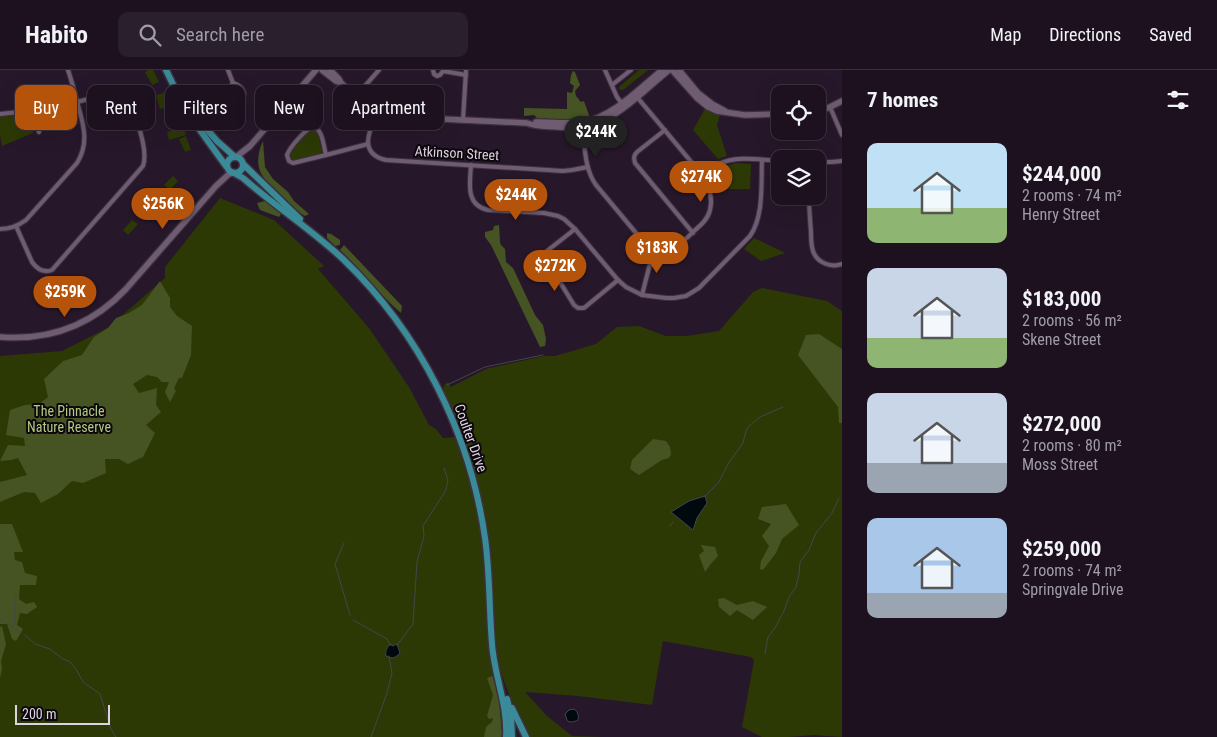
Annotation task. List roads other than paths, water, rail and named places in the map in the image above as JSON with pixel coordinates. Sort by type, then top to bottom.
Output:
[{"type":"main road","points":[[166,70],[174,85]]},
{"type":"main road","points":[[199,130],[229,171],[233,173],[239,172],[243,164],[240,159],[228,151],[206,130]]},
{"type":"main road","points":[[226,167],[226,163],[230,158],[236,157]]},
{"type":"main road","name":"Coulter Drive","points":[[243,164],[356,272],[391,313],[416,349],[437,386],[454,424],[475,488],[485,539],[492,645],[504,705],[506,737]]},
{"type":"main road","name":"Coulter Drive","points":[[233,173],[243,178],[330,248]]},
{"type":"main road","name":"Coulter Drive","points":[[497,674],[506,695],[511,715],[512,737]]},
{"type":"main road","points":[[506,695],[526,737]]},
{"type":"street","points":[[68,70],[72,85]]},
{"type":"street","points":[[228,70],[233,84]]},
{"type":"street","points":[[236,157],[250,146],[316,70]]},
{"type":"street","points":[[322,70],[343,85]]},
{"type":"street","points":[[330,70],[339,78],[341,83]]},
{"type":"street","points":[[366,85],[379,70]]},
{"type":"street","points":[[433,70],[437,76],[442,71],[466,75]]},
{"type":"street","points":[[463,120],[466,70]]},
{"type":"street","points":[[605,70],[617,97],[623,105]]},
{"type":"street","points":[[612,85],[631,70]]},
{"type":"street","points":[[636,95],[662,70]]},
{"type":"street","points":[[444,119],[582,124],[623,105],[671,70],[701,101],[717,111],[744,115],[771,114]]},
{"type":"street","points":[[679,70],[698,93],[726,112]]},
{"type":"street","points":[[233,84],[241,86],[244,91],[242,98],[232,100],[228,93],[229,88],[233,84]]},
{"type":"street","points":[[0,229],[16,226],[32,215],[77,163],[84,148],[85,133],[77,102],[118,91],[126,93],[131,100],[144,150],[145,161],[143,166],[50,271],[43,271],[35,266],[16,226]]},
{"type":"street","points":[[582,124],[588,167],[596,185],[647,245],[666,250],[675,248],[705,220],[711,203],[709,189],[703,176],[636,95]]},
{"type":"street","points":[[826,109],[842,101]]},
{"type":"street","points":[[830,107],[842,135]]},
{"type":"street","points":[[0,114],[24,113],[33,119],[39,132]]},
{"type":"street","points":[[326,155],[319,131],[314,127],[306,130],[288,150],[287,155],[289,161],[293,163],[326,155],[368,144],[370,130]]},
{"type":"street","points":[[665,130],[637,152],[634,155],[634,160],[693,233]]},
{"type":"street","name":"Atkinson Street","points":[[368,144],[375,155],[386,160],[563,170],[588,167]]},
{"type":"street","points":[[243,164],[243,159],[250,146]]},
{"type":"street","points":[[471,165],[470,192],[481,208],[551,214],[564,219],[575,229],[618,280],[632,291],[642,295],[674,298],[686,296],[702,285],[750,236],[757,225],[760,214],[762,160]]},
{"type":"street","points":[[703,176],[714,167],[728,161],[771,160]]},
{"type":"street","points":[[826,162],[842,160]]},
{"type":"street","points":[[216,186],[226,171],[226,167]]},
{"type":"street","points":[[0,336],[23,338],[52,334],[76,325],[97,314],[126,289],[216,186],[229,174],[233,173]]},
{"type":"street","points":[[810,205],[814,254],[820,261],[828,265],[836,266],[842,264]]},
{"type":"street","points":[[575,229],[547,251],[544,256],[574,305],[578,308],[584,308],[618,280]]},
{"type":"street","points":[[642,295],[654,248]]},
{"type":"waterway","points":[[447,385],[485,367],[543,355]]},
{"type":"waterway","points":[[704,497],[719,482],[728,464],[743,443],[749,426],[760,417],[783,407]]},
{"type":"waterway","points":[[397,645],[413,624],[417,562],[424,536],[423,526],[446,490],[448,480],[444,468]]},
{"type":"waterway","points":[[765,654],[768,637],[775,628],[789,597],[796,587],[800,562],[809,550],[816,533],[832,513],[839,498]]},
{"type":"waterway","points":[[670,526],[673,522]]},
{"type":"waterway","points":[[344,543],[335,564],[350,615]]},
{"type":"waterway","points":[[13,627],[16,595]]},
{"type":"waterway","points":[[0,619],[20,633]]},
{"type":"waterway","points":[[353,620],[387,639],[390,645]]},
{"type":"waterway","points":[[25,635],[35,644],[50,649],[63,659],[69,661],[83,682],[100,694],[111,729],[116,737]]},
{"type":"waterway","points":[[371,737],[392,673],[389,656]]},
{"type":"park label","name":"The Pinnacle Nature Reserve","points":[[69,420]]}]
